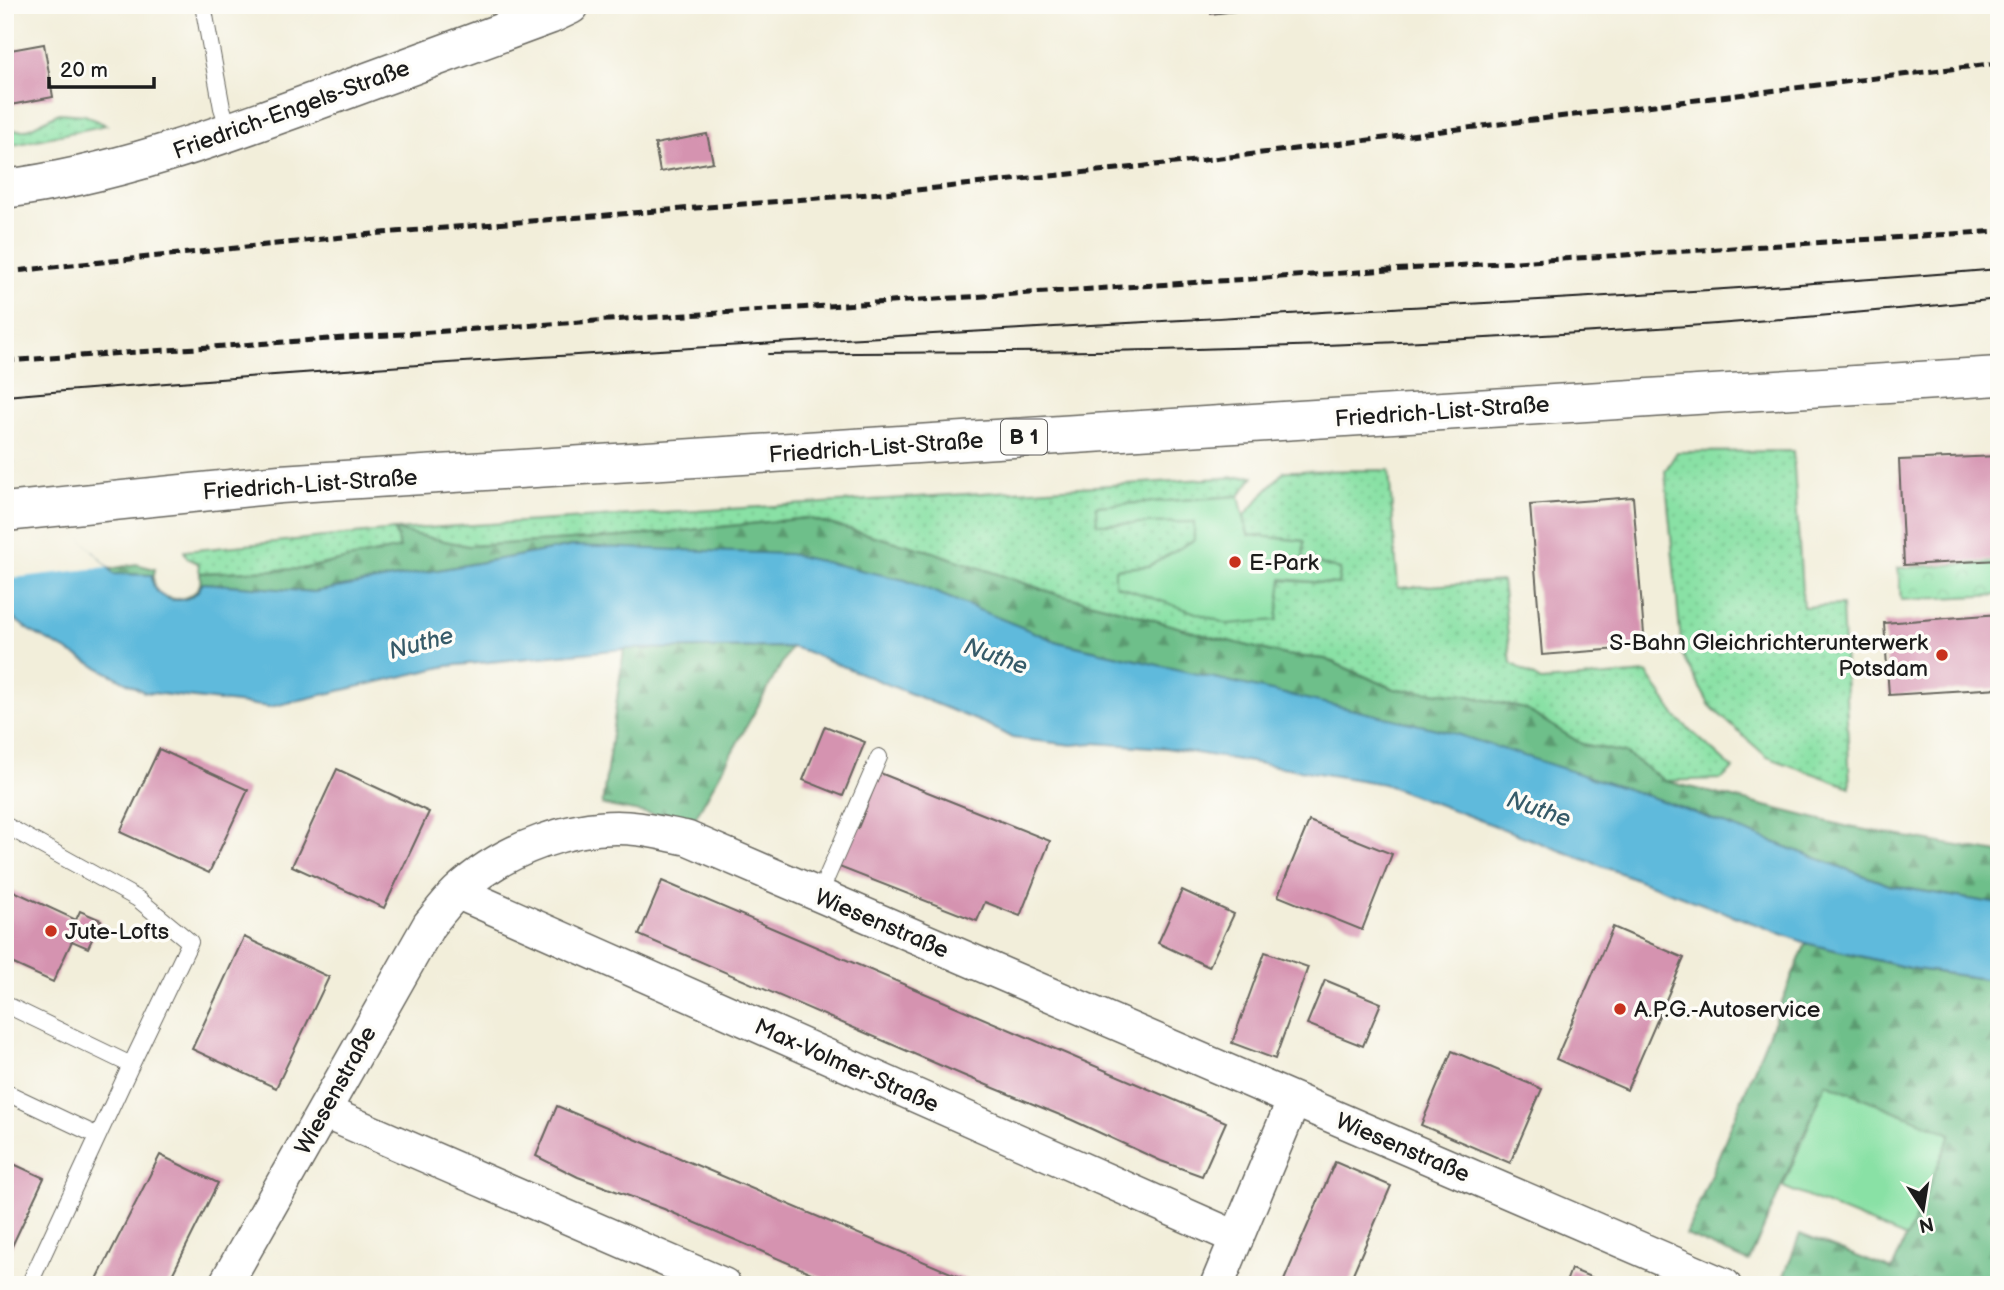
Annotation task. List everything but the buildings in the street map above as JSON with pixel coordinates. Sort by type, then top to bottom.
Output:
[{"type":"main road","name":"Friedrich-Engels-Straße","points":[[5,189],[40,185],[153,158],[549,15],[570,5]]},
{"type":"main road","name":"Friedrich-List-Straße","points":[[5,512],[280,484],[1999,376]]},
{"type":"street","name":"Wiesenstraße","points":[[225,1285],[429,925],[457,892],[497,862],[537,842],[588,830],[638,829],[687,838],[1724,1285]]},
{"type":"street","name":"Max-Volmer-Straße","points":[[457,892],[1237,1238]]},
{"type":"street","points":[[1217,1285],[1294,1100]]},
{"type":"street","points":[[325,1112],[724,1285]]},
{"type":"lane","points":[[203,5],[222,108],[230,132]]},
{"type":"lane","points":[[818,895],[879,758]]},
{"type":"lane","points":[[5,825],[138,899],[190,942],[29,1285]]},
{"type":"lane","points":[[11,1007],[131,1065]]},
{"type":"lane","points":[[5,1092],[98,1136]]},
{"type":"green space","points":[[59,113],[85,115],[106,125],[5,147],[5,130],[26,130]]},
{"type":"green space","points":[[1793,451],[1803,607],[1842,605],[1850,787],[1767,757],[1710,706],[1682,654],[1665,471],[1677,452]]},
{"type":"green space","points":[[1389,470],[1398,588],[1502,581],[1511,663],[1541,681],[1647,673],[1677,718],[1733,769],[1722,779],[1665,781],[1625,753],[1582,744],[1524,709],[1465,695],[1394,689],[1326,659],[1285,655],[1204,635],[1056,594],[933,552],[807,518],[623,537],[468,546],[394,530],[1254,476],[1239,496],[1097,506],[1097,524],[1194,521],[1195,540],[1149,566],[1116,569],[1338,584],[1340,570],[1303,559],[1303,541],[1248,535],[1244,516],[1284,471]]},
{"type":"green space","name":"E-Park","points":[[1239,496],[1248,535],[1304,541],[1303,559],[1340,570],[1338,584],[1282,579],[1277,620],[1228,624],[1115,585],[1115,569],[1149,566],[1194,540],[1194,522],[1097,524],[1096,506]]},
{"type":"green space","points":[[807,518],[933,552],[1056,594],[1204,635],[1285,655],[1325,659],[1394,689],[1465,695],[1525,709],[1582,744],[1625,753],[1665,781],[1849,827],[1999,853],[1999,904],[1892,886],[1654,798],[1450,733],[1058,642],[905,580],[573,546],[314,592],[203,583],[197,592],[190,597],[175,600],[164,596],[177,599],[191,595],[200,584],[200,573],[301,569],[400,548],[394,530],[468,546],[623,537]]},
{"type":"green space","points":[[394,530],[401,548],[301,569],[200,573],[198,563],[187,558],[184,551]]},
{"type":"green space","points":[[1999,562],[1999,595],[1901,600],[1898,568]]},
{"type":"green space","points":[[136,564],[155,569],[154,585],[152,575],[113,574],[110,569]]},
{"type":"green space","points":[[791,647],[693,822],[602,805],[624,649]]},
{"type":"green space","points":[[1806,943],[1908,968],[1999,981],[1999,1265],[1982,1285],[1805,1285],[1784,1276],[1800,1234],[1892,1270],[1951,1134],[1826,1083],[1749,1262],[1686,1235]]},
{"type":"green space","points":[[1826,1083],[1951,1134],[1907,1238],[1783,1187]]},
{"type":"water","name":"Nuthe","points":[[5,451],[40,500],[113,574],[152,575],[156,590],[175,600],[190,597],[203,583],[314,592],[573,546],[789,554],[905,580],[1058,642],[1450,732],[1654,798],[1892,886],[1999,904],[1999,981],[1909,968],[1806,943],[1384,784],[1166,748],[1093,743],[1072,745],[1012,738],[988,725],[791,647],[624,649],[447,666],[270,707],[144,692],[30,631],[5,612]]},
{"type":"pier","points":[[16,463],[50,506],[108,567],[5,579],[5,464]]},
{"type":"tram line","points":[[5,396],[512,359],[1678,292],[1999,269]]},
{"type":"tram line","points":[[768,354],[1142,350],[1397,342],[1799,318],[1999,299]]},
{"type":"railway","points":[[5,272],[382,233],[907,191],[1213,159],[1999,63]]},
{"type":"railway","points":[[5,361],[1999,231]]},
{"type":"place","name":"E-Park","points":[[1235,562]]},
{"type":"place","name":"S-Bahn Gleichrichterunterwerk Potsdam","points":[[1942,655]]},
{"type":"place","name":"Jute-Lofts","points":[[51,931]]},
{"type":"place","name":"A.P.G.-Autoservice","points":[[1620,1009]]}]
